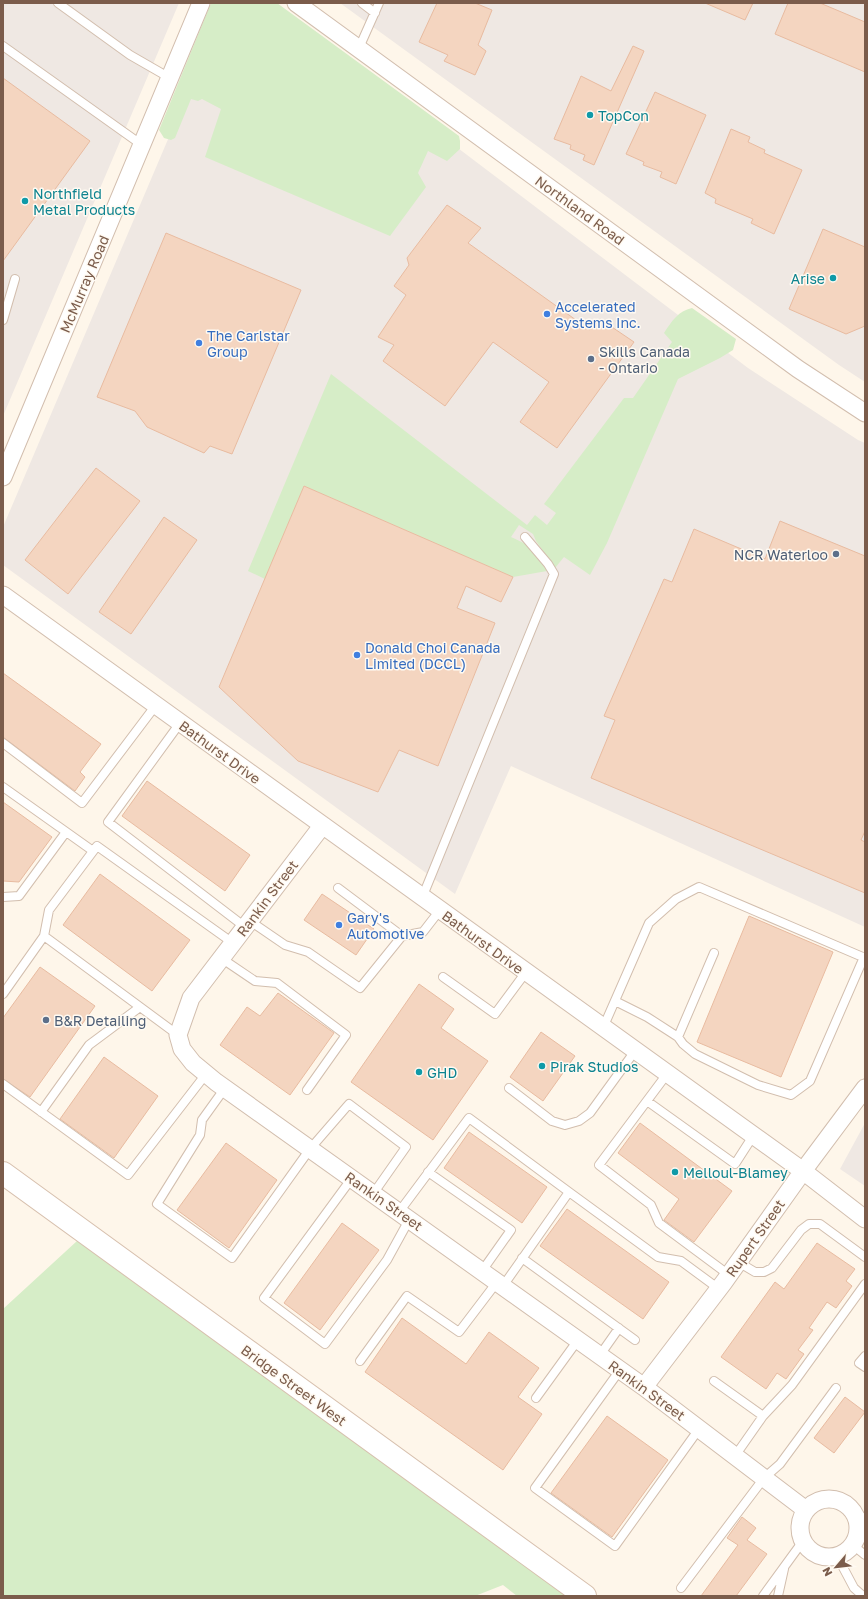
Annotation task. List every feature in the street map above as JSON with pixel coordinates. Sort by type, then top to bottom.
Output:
[{"type":"street","name":"McMurray Road","points":[[3,477],[201,3]]},
{"type":"street","name":"Northland Road","points":[[296,3],[798,369],[865,413]]},
{"type":"street","name":"Bathurst Drive","points":[[3,595],[753,1136],[865,1219]]},
{"type":"street","name":"Rankin Street","points":[[322,826],[191,998],[178,1035],[182,1049],[193,1063],[224,1088],[600,1355],[806,1510]]},
{"type":"street","name":"Rupert Street","points":[[644,1387],[719,1289],[802,1172],[865,1088]]},
{"type":"street","name":"Bridge Street West","points":[[3,1173],[585,1596]]},
{"type":"street","points":[[821,1500],[839,1500],[861,1518],[858,1536],[859,1550],[830,1558],[817,1556],[807,1548],[802,1541],[800,1531],[801,1519],[806,1510],[821,1500]]},
{"type":"lane","points":[[58,3],[130,55],[170,78]]},
{"type":"lane","points":[[362,3],[375,13]]},
{"type":"lane","points":[[359,48],[379,3]]},
{"type":"lane","points":[[3,46],[142,145]]},
{"type":"lane","points":[[3,320],[15,279]]},
{"type":"lane","points":[[422,898],[554,574],[548,564],[524,537]]},
{"type":"lane","points":[[3,743],[82,803],[156,705]]},
{"type":"lane","points":[[180,723],[108,822],[248,924],[285,945],[308,952],[360,988],[402,936],[423,932],[440,910]]},
{"type":"lane","points":[[3,787],[93,851]]},
{"type":"lane","points":[[3,897],[20,896],[66,832]]},
{"type":"lane","points":[[3,994],[44,936],[49,910],[97,846],[233,943]]},
{"type":"lane","points":[[338,888],[402,936]]},
{"type":"lane","points":[[603,1028],[649,924],[676,899],[699,888],[864,958],[810,1081],[791,1094],[758,1085],[695,1054],[683,1044],[678,1037],[647,1017],[615,1001]]},
{"type":"lane","points":[[44,936],[178,1035]]},
{"type":"lane","points":[[678,1037],[714,953]]},
{"type":"lane","points":[[221,958],[255,981],[277,983],[346,1035],[307,1090]]},
{"type":"lane","points":[[443,977],[495,1014],[526,972]]},
{"type":"lane","points":[[41,1112],[89,1045],[140,1008]]},
{"type":"lane","points":[[509,1088],[552,1121],[565,1125],[579,1121],[590,1113],[635,1051]]},
{"type":"lane","points":[[3,1084],[128,1175],[206,1074]]},
{"type":"lane","points":[[667,1074],[599,1165],[651,1205],[659,1223],[734,1268],[755,1272],[764,1272],[772,1268],[801,1230],[809,1224],[820,1224],[865,1257]]},
{"type":"lane","points":[[224,1088],[202,1120],[200,1135],[157,1204],[232,1258],[310,1148],[349,1104],[406,1147],[373,1194]]},
{"type":"lane","points":[[647,1101],[735,1164],[753,1136]]},
{"type":"lane","points":[[352,1178],[264,1298],[325,1344],[387,1260],[404,1216],[428,1172],[469,1118],[658,1257],[681,1261],[719,1289]]},
{"type":"lane","points":[[428,1172],[510,1230],[482,1271]]},
{"type":"lane","points":[[360,1361],[407,1296],[459,1332],[522,1258],[569,1192]]},
{"type":"lane","points":[[522,1258],[635,1340]]},
{"type":"lane","points":[[735,1456],[763,1416],[792,1385],[865,1284]]},
{"type":"lane","points":[[600,1355],[619,1328]]},
{"type":"lane","points":[[536,1398],[578,1340]]},
{"type":"lane","points":[[865,1356],[859,1363],[865,1367]]},
{"type":"lane","points":[[620,1370],[535,1488],[615,1546],[699,1429]]},
{"type":"lane","points":[[714,1381],[763,1416]]},
{"type":"lane","points":[[681,1588],[764,1478],[780,1464],[836,1388]]},
{"type":"lane","points":[[763,1596],[802,1541]]},
{"type":"lane","points":[[837,1556],[859,1596]]},
{"type":"lane","points":[[778,1596],[785,1566]]},
{"type":"lane","points":[[854,1588],[864,1596]]},
{"type":"shaded area","points":[[3,3],[179,3],[3,416]]},
{"type":"shaded area","points":[[226,3],[438,133],[748,368],[858,440],[865,443],[865,927],[511,766],[455,894],[3,565],[3,527]]},
{"type":"shaded area","points":[[340,3],[865,3],[865,382],[839,365]]},
{"type":"shaded area","points":[[865,1123],[865,1186],[840,1169]]},
{"type":"green space","points":[[211,3],[277,3],[459,136],[460,149],[447,161],[428,151],[418,173],[426,187],[390,236],[205,157],[221,109],[202,99],[198,101],[191,99],[175,138],[171,140],[164,138],[159,130]]},
{"type":"green space","points":[[692,308],[736,339],[733,350],[678,379],[607,543],[590,575],[564,557],[555,568],[536,541],[533,534],[519,525],[511,537],[533,550],[540,558],[547,571],[513,577],[304,486],[265,579],[248,571],[331,374],[527,525],[535,515],[547,525],[556,513],[544,504],[624,398],[633,398],[672,342],[664,333],[673,321],[683,311]]},
{"type":"green space","points":[[77,1241],[567,1596],[517,1596],[503,1585],[475,1596],[3,1596],[3,1309]]},
{"type":"building","points":[[437,3],[475,3],[492,10],[478,45],[486,51],[475,75],[444,61],[448,55],[419,42]]},
{"type":"building","points":[[705,3],[753,3],[745,20]]},
{"type":"building","points":[[788,3],[820,3],[865,22],[865,72],[775,34]]},
{"type":"building","name":"TopCon","points":[[633,46],[644,51],[594,165],[583,160],[585,155],[570,149],[571,145],[554,139],[581,76],[611,91]]},
{"type":"building","name":"Northfield Metal Products","points":[[3,78],[90,141],[3,261]]},
{"type":"building","points":[[655,92],[706,115],[676,184],[660,177],[662,172],[643,165],[644,162],[626,154]]},
{"type":"building","points":[[731,129],[750,137],[748,142],[765,150],[764,153],[802,170],[774,234],[751,223],[753,219],[715,203],[716,199],[705,193]]},
{"type":"building","points":[[447,205],[481,228],[468,243],[590,330],[600,319],[634,342],[557,448],[520,422],[549,382],[493,342],[445,406],[383,361],[394,345],[378,337],[406,295],[394,286],[409,265],[407,258]]},
{"type":"building","name":"Arise","points":[[823,229],[865,247],[865,326],[846,334],[789,309]]},
{"type":"building","name":"The Carlstar Group","points":[[166,233],[301,290],[232,454],[210,446],[204,453],[147,427],[135,411],[97,397]]},
{"type":"building","points":[[96,468],[140,501],[68,594],[25,560]]},
{"type":"building","name":"Donald Choi Canada Limited (DCCL)","points":[[304,486],[513,577],[501,602],[466,586],[457,608],[495,623],[438,766],[399,750],[378,792],[298,761],[219,687]]},
{"type":"building","points":[[164,517],[197,540],[131,634],[99,612]]},
{"type":"building","points":[[780,521],[865,556],[865,831],[861,840],[865,842],[865,893],[591,778],[615,720],[604,716],[664,579],[672,582],[694,529],[765,559]]},
{"type":"building","points":[[3,673],[101,744],[80,772],[85,777],[75,791],[3,737]]},
{"type":"building","points":[[147,781],[250,855],[225,891],[122,816]]},
{"type":"building","points":[[3,802],[52,837],[19,882],[3,881]]},
{"type":"building","points":[[100,874],[190,940],[152,991],[63,925]]},
{"type":"building","name":"Gary's Automotive","points":[[322,894],[374,929],[356,955],[304,920]]},
{"type":"building","points":[[749,916],[833,952],[781,1077],[697,1042]]},
{"type":"building","points":[[40,967],[95,1006],[30,1097],[3,1079],[3,1018]]},
{"type":"building","name":"GHD","points":[[419,984],[454,1009],[441,1028],[488,1061],[433,1140],[351,1082]]},
{"type":"building","points":[[278,993],[334,1033],[290,1095],[220,1045],[247,1007],[260,1016]]},
{"type":"building","name":"Pirak Studios","points":[[541,1032],[575,1056],[543,1101],[510,1077]]},
{"type":"building","points":[[104,1057],[158,1096],[114,1158],[60,1119]]},
{"type":"building","name":"Melloul-Blamey","points":[[640,1123],[732,1191],[694,1242],[664,1220],[679,1199],[618,1153]]},
{"type":"building","points":[[469,1132],[547,1187],[522,1223],[444,1168]]},
{"type":"building","points":[[226,1143],[277,1180],[229,1248],[177,1210]]},
{"type":"building","points":[[567,1209],[669,1282],[643,1319],[540,1246]]},
{"type":"building","points":[[342,1223],[379,1250],[320,1330],[284,1303]]},
{"type":"building","points":[[817,1243],[855,1269],[846,1281],[852,1286],[836,1308],[827,1302],[809,1328],[813,1330],[798,1350],[804,1354],[786,1379],[777,1373],[766,1389],[721,1357],[775,1282],[784,1289]]},
{"type":"building","points":[[402,1318],[466,1364],[489,1332],[539,1368],[518,1397],[542,1414],[503,1470],[365,1372]]},
{"type":"building","points":[[845,1397],[865,1412],[834,1453],[814,1438]]},
{"type":"building","points":[[607,1416],[668,1460],[612,1537],[551,1493]]},
{"type":"building","points":[[742,1517],[756,1528],[747,1540],[767,1554],[736,1596],[701,1596],[738,1545],[727,1538]]},
{"type":"place","name":"TopCon","points":[[590,115]]},
{"type":"place","name":"Northfield Metal Products","points":[[25,201]]},
{"type":"place","name":"Arise","points":[[833,278]]},
{"type":"place","name":"Accelerated Systems Inc.","points":[[547,314]]},
{"type":"place","name":"The Carlstar Group","points":[[199,343]]},
{"type":"place","name":"Skills Canada - Ontario","points":[[591,359]]},
{"type":"place","name":"NCR Waterloo","points":[[836,554]]},
{"type":"place","name":"Donald Choi Canada Limited (DCCL)","points":[[357,655]]},
{"type":"place","name":"Gary's Automotive","points":[[339,925]]},
{"type":"place","name":"B&R Detailing","points":[[46,1020]]},
{"type":"place","name":"Pirak Studios","points":[[542,1066]]},
{"type":"place","name":"GHD","points":[[419,1072]]},
{"type":"place","name":"Melloul-Blamey","points":[[675,1172]]}]
